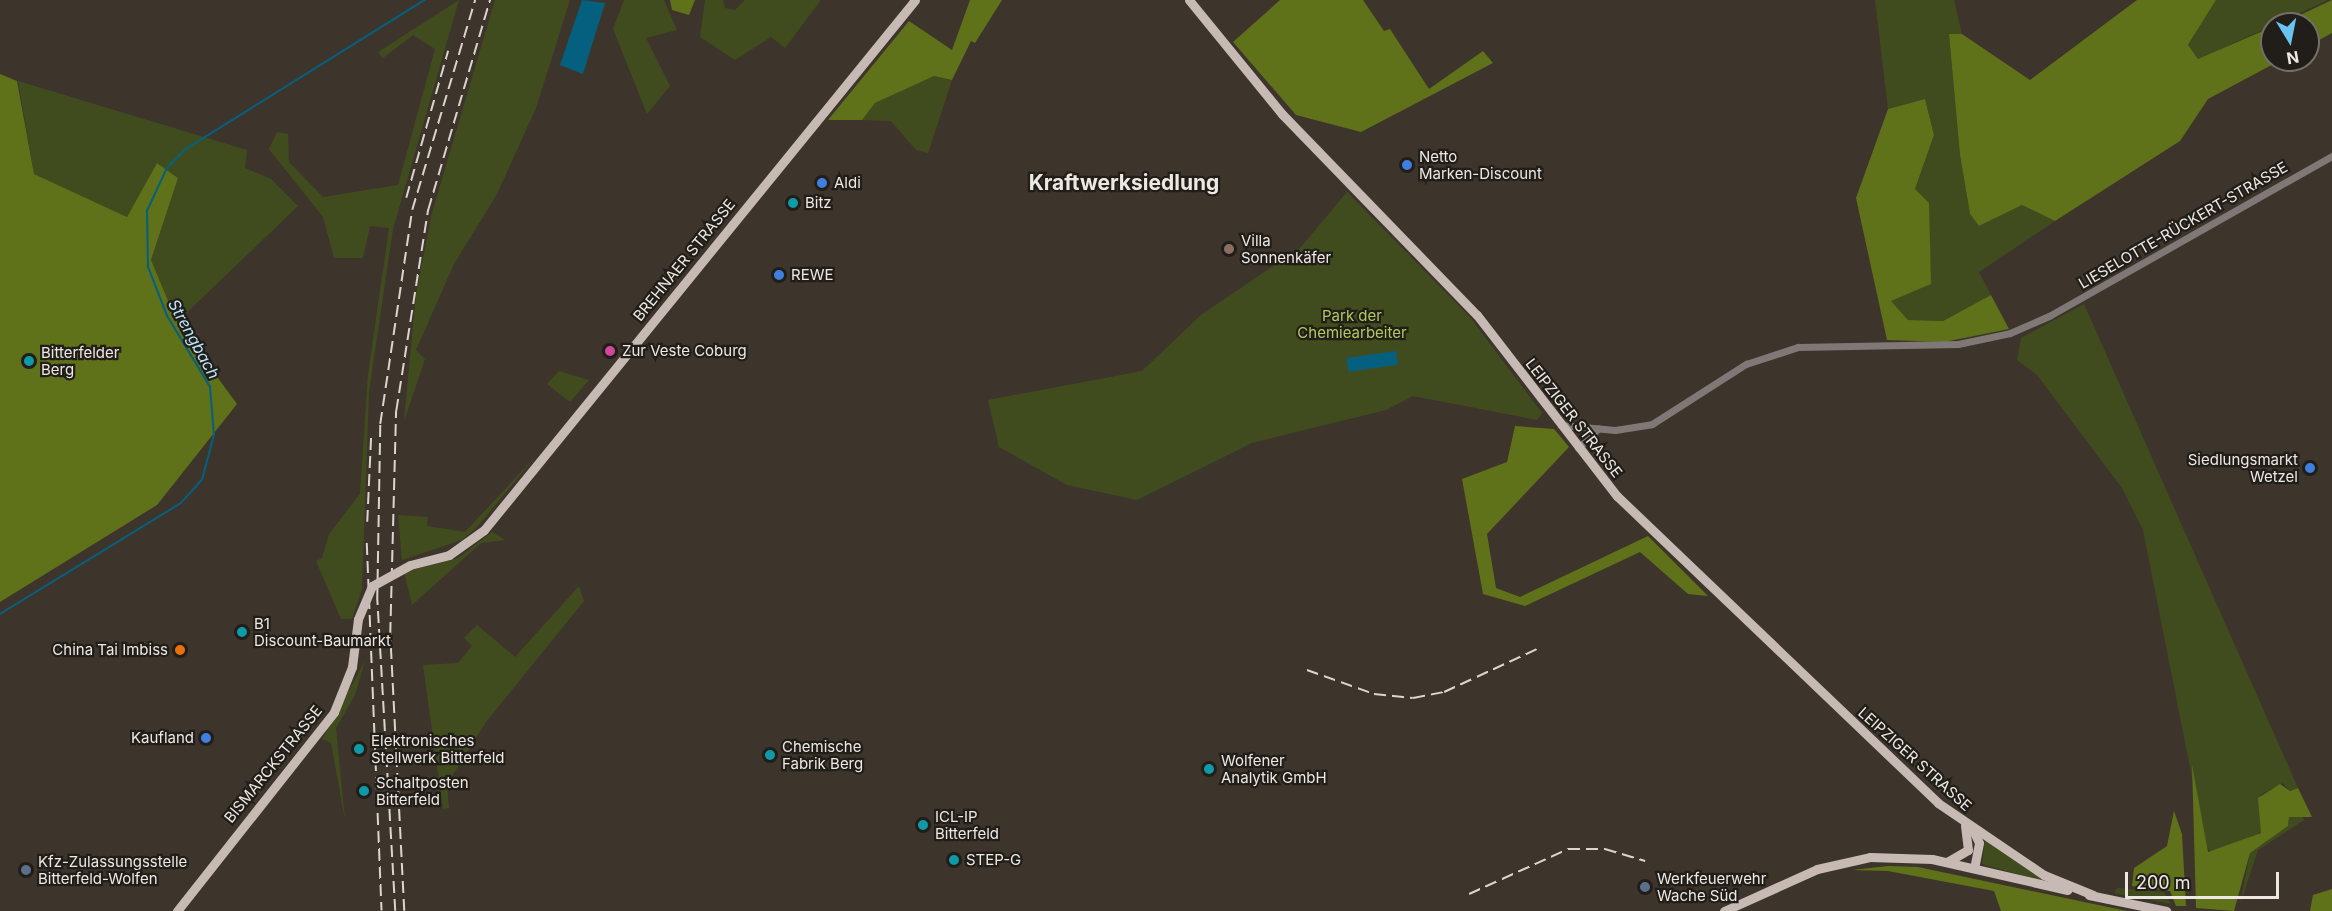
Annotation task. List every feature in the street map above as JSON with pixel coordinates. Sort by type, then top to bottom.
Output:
[{"type":"main road","name":"BREHNAER STRASSE","points":[[358,619],[377,581],[410,565],[456,552],[484,530],[915,0]]},
{"type":"main road","name":"LEIPZIGER STRASSE","points":[[1189,0],[1288,120],[1477,315],[1617,496],[1969,827],[2044,875],[2093,895]]},
{"type":"main road","name":"BISMARCKSTRASSE","points":[[177,911],[334,712],[352,667],[358,619]]},
{"type":"main road","points":[[1947,862],[1968,850],[1969,827]]},
{"type":"main road","points":[[1969,827],[1979,843],[1974,868]]},
{"type":"main road","points":[[1724,911],[1843,861],[1888,856],[1947,862],[2166,911]]},
{"type":"street","name":"LIESELOTTE-RÜCKERT-STRASSE","points":[[1561,425],[1598,429],[1652,424],[1746,364],[1788,349],[1834,342],[1975,342],[2046,318],[2332,156]]},
{"type":"street","points":[[1578,448],[1598,429]]},
{"type":"green space","points":[[459,0],[393,229],[369,392],[362,589],[352,619],[341,619],[316,561],[322,558],[329,534],[360,494],[368,374],[389,228],[370,226],[363,258],[334,258],[323,217],[269,149],[277,132],[288,134],[289,162],[323,197],[398,185],[435,49],[413,35],[383,58],[378,52]]},
{"type":"green space","points":[[495,0],[570,0],[536,108],[497,194],[454,264],[416,350],[425,359],[404,421],[416,294],[432,213]]},
{"type":"green space","points":[[624,0],[664,0],[677,30],[646,38],[670,86],[647,114],[613,29]]},
{"type":"green space","points":[[670,0],[695,0],[689,15],[672,10]]},
{"type":"green space","points":[[705,0],[723,0],[725,8],[735,10],[745,0],[821,0],[785,48],[771,37],[735,60],[700,37]]},
{"type":"green space","points":[[970,0],[1002,0],[975,43],[971,41],[952,80],[934,76],[875,103],[862,120],[828,120],[909,21],[952,50]]},
{"type":"green space","points":[[1280,0],[1363,0],[1384,31],[1390,29],[1429,89],[1483,51],[1493,63],[1361,132],[1296,115],[1233,42]]},
{"type":"green space","points":[[1875,0],[1954,0],[1962,34],[1949,35],[1960,155],[1970,214],[1979,226],[2022,205],[2055,221],[1979,272],[1991,295],[1943,321],[1908,320],[1891,301],[1931,284],[1915,189],[1934,135],[1925,99],[1888,109]]},
{"type":"green space","points":[[2137,0],[2216,0],[2188,45],[2198,59],[2260,32],[2260,71],[2208,99],[2180,141],[2055,221],[2022,205],[1979,226],[1970,214],[1960,155],[1949,34],[1962,34],[2030,80]]},
{"type":"green space","points":[[2216,0],[2328,0],[2302,12],[2260,12],[2260,31],[2199,59],[2188,46]]},
{"type":"green space","points":[[2332,0],[2332,33],[2320,40],[2320,12],[2306,12]]},
{"type":"green space","points":[[0,74],[17,81],[34,174],[127,217],[157,163],[178,178],[151,260],[177,322],[237,404],[157,505],[0,602]]},
{"type":"green space","points":[[934,76],[952,80],[928,153],[916,150],[891,121],[862,120],[875,103]]},
{"type":"green space","points":[[18,81],[247,150],[245,168],[271,179],[298,206],[177,322],[151,260],[178,178],[157,163],[127,217],[34,174]]},
{"type":"green space","points":[[1925,99],[1934,135],[1915,189],[1929,203],[1931,284],[1891,301],[1908,320],[1943,321],[1991,295],[2009,329],[1944,342],[1887,340],[1856,198],[1888,109]]},
{"type":"green space","name":"Park der Chemiearbeiter","points":[[1347,192],[1470,317],[1542,413],[1537,420],[1413,396],[1386,410],[1252,443],[1137,500],[1067,485],[999,447],[988,400],[1142,371],[1201,315],[1301,247]]},
{"type":"green space","points":[[2084,304],[2298,788],[2290,791],[2283,783],[2260,795],[2264,831],[2214,852],[2206,848],[2143,530],[2122,488],[2037,375],[2017,360],[2021,338]]},
{"type":"green space","points":[[559,371],[589,380],[570,402],[547,384]]},
{"type":"green space","points":[[1515,426],[1554,429],[1569,447],[1487,534],[1496,588],[1520,597],[1648,536],[1708,596],[1688,594],[1640,552],[1525,606],[1483,594],[1462,479],[1507,462]]},
{"type":"green space","points":[[537,455],[477,527],[462,540],[402,560],[398,515],[428,517],[427,526],[465,532]]},
{"type":"green space","points":[[492,532],[505,540],[481,543],[412,605],[404,572],[458,558]]},
{"type":"green space","points":[[579,586],[584,601],[486,722],[447,784],[449,808],[443,809],[423,665],[458,663],[472,646],[464,638],[477,625],[515,657]]},
{"type":"green space","points":[[365,661],[355,695],[336,728],[345,820],[331,743],[322,739]]},
{"type":"green space","points":[[2192,765],[2208,852],[2261,833],[2258,798],[2280,784],[2290,791],[2298,788],[2312,817],[2289,817],[2288,826],[2250,853],[2234,911],[2196,908]]},
{"type":"green space","points":[[2174,811],[2182,834],[2186,906],[2176,906],[2170,891],[2132,886],[2134,868],[2167,846]]},
{"type":"green space","points":[[2301,813],[2304,820],[2258,850],[2240,904],[2250,853],[2288,826],[2289,817]]},
{"type":"green space","points":[[1985,839],[2052,884],[1982,864]]},
{"type":"green space","points":[[1888,866],[1918,867],[2127,911],[2001,911],[1994,891],[1888,871],[1852,870]]},
{"type":"green space","points":[[2117,888],[2164,892],[2171,904],[2114,893]]},
{"type":"green space","points":[[2332,889],[2332,911],[2310,911],[2313,895]]},
{"type":"water","points":[[582,0],[605,3],[583,74],[560,65]]},
{"type":"water","points":[[1396,351],[1398,365],[1348,372],[1346,358]]},
{"type":"waterway","name":"Strengbach","points":[[0,614],[181,503],[202,480],[214,435],[210,387],[167,316],[148,267],[147,211],[167,168],[186,149],[424,0]]},
{"type":"railway","points":[[395,911],[377,599],[380,424],[412,210],[475,0]]},
{"type":"railway","points":[[404,911],[390,634],[396,411],[428,210],[490,0]]},
{"type":"railway","points":[[406,198],[448,51]]},
{"type":"railway","points":[[367,522],[371,435]]},
{"type":"railway","points":[[367,543],[382,911]]},
{"type":"railway","points":[[1307,670],[1374,694],[1413,698],[1444,692],[1537,649]]},
{"type":"railway","points":[[1469,894],[1568,849],[1605,849],[1645,861]]},
{"type":"place","name":"Netto Marken-Discount","points":[[1407,165]]},
{"type":"place","name":"Aldi","points":[[822,183]]},
{"type":"place","name":"Bitz","points":[[793,203]]},
{"type":"place","name":"Villa Sonnenkäfer","points":[[1229,249]]},
{"type":"place","name":"REWE","points":[[779,275]]},
{"type":"place","name":"Zur Veste Coburg","points":[[610,351]]},
{"type":"place","name":"Bitterfelder Berg","points":[[29,361]]},
{"type":"place","name":"Siedlungsmarkt Wetzel","points":[[2310,468]]},
{"type":"place","name":"B1 Discount-Baumarkt","points":[[242,632]]},
{"type":"place","name":"China Tai Imbiss","points":[[180,650]]},
{"type":"place","name":"Kaufland","points":[[206,738]]},
{"type":"place","name":"Elektronisches Stellwerk Bitterfeld","points":[[359,749]]},
{"type":"place","name":"Chemische Fabrik Berg","points":[[770,755]]},
{"type":"place","name":"Wolfener Analytik GmbH","points":[[1209,769]]},
{"type":"place","name":"Schaltposten Bitterfeld","points":[[364,791]]},
{"type":"place","name":"ICL-IP Bitterfeld","points":[[923,825]]},
{"type":"place","name":"STEP-G","points":[[954,860]]},
{"type":"place","name":"Kfz-Zulassungsstelle Bitterfeld-Wolfen","points":[[26,870]]},
{"type":"place","name":"Werkfeuerwehr Wache Süd","points":[[1645,887]]},
{"type":"district","name":"Kraftwerksiedlung","points":[[1124,183]]}]
